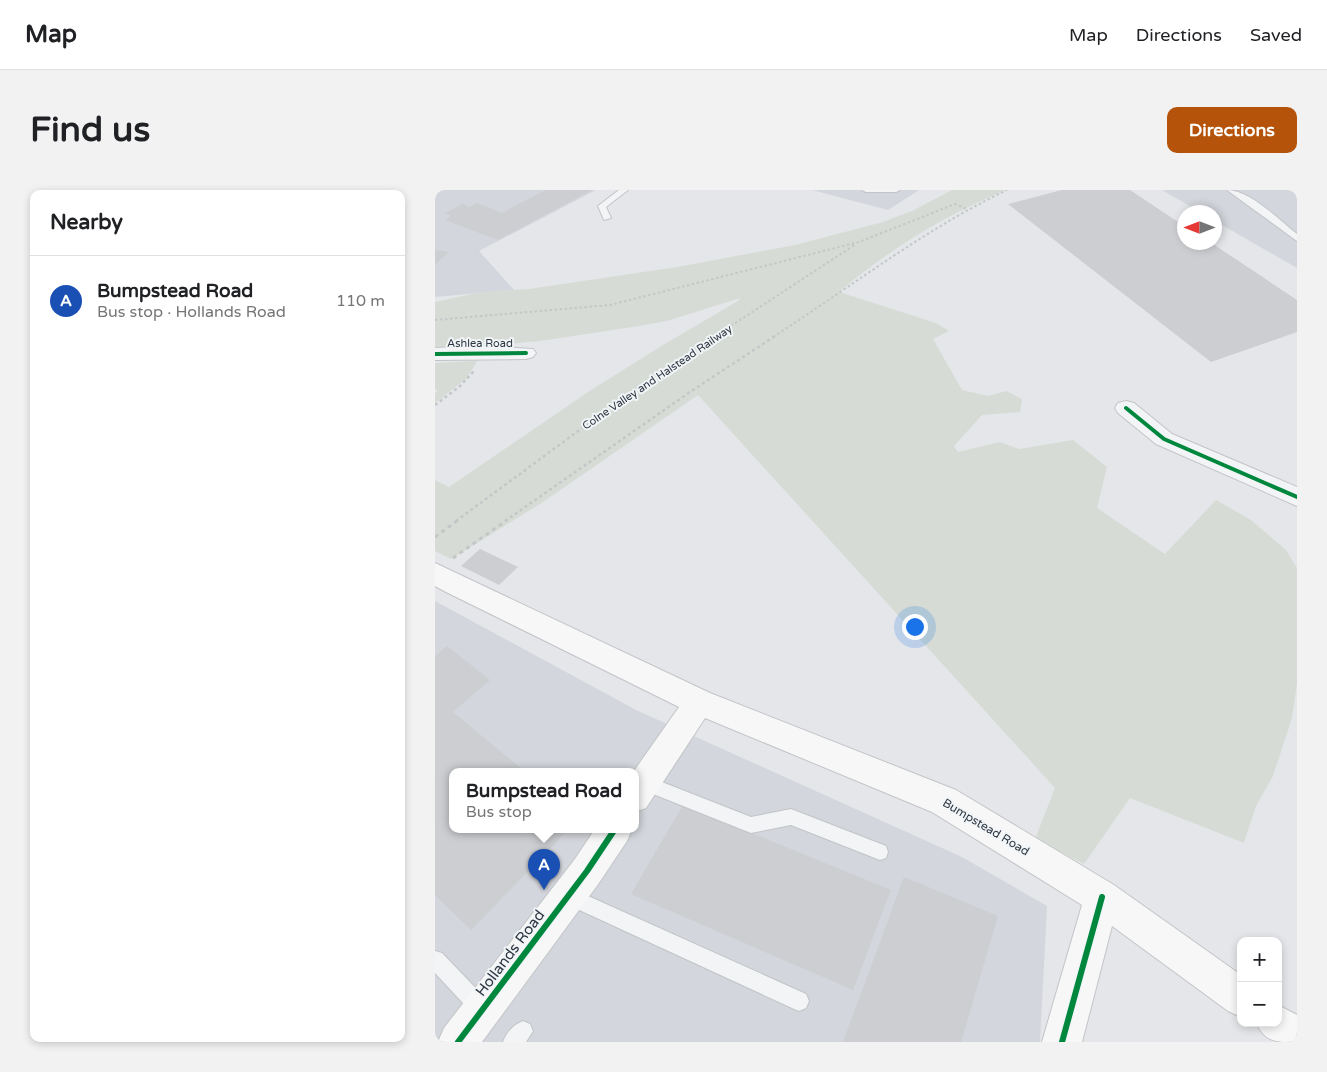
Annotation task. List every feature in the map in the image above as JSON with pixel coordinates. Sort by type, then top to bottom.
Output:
[{"type":"main road","name":"Bumpstead Road","points":[[443,566],[455,585],[699,702],[944,801],[1102,897],[1237,995]]},
{"type":"main road","points":[[640,790],[699,702]]},
{"type":"main road","name":"Hollands Road","points":[[458,1042],[568,896],[612,833]]},
{"type":"main road","points":[[1062,1042],[1102,897]]},
{"type":"main road","points":[[1280,1027],[1297,1039]]},
{"type":"street","name":"Ashlea Road","points":[[435,354],[526,353]]},
{"type":"street","points":[[1126,408],[1164,438],[1297,497]]},
{"type":"lane","points":[[607,218],[602,206],[624,190]]},
{"type":"lane","points":[[866,190],[896,190]]},
{"type":"lane","points":[[1231,190],[1251,202],[1297,238]]},
{"type":"lane","points":[[640,790],[751,824],[791,817],[880,852]]},
{"type":"lane","points":[[568,896],[799,1001]]},
{"type":"lane","points":[[435,960],[483,1009]]},
{"type":"path","points":[[443,566],[690,392],[844,292],[904,247],[967,209],[1007,190]]},
{"type":"path","points":[[435,405],[469,378],[485,352]]},
{"type":"shaded area","points":[[435,190],[596,190],[479,251],[514,290],[435,297]]},
{"type":"shaded area","points":[[812,190],[919,190],[888,210]]},
{"type":"shaded area","points":[[952,190],[1006,190],[962,210],[919,234],[877,262],[839,292],[936,323],[949,331],[933,339],[962,390],[988,396],[1006,391],[1022,399],[1020,412],[982,415],[954,446],[958,452],[1000,442],[1019,449],[1073,440],[1107,467],[1097,508],[1165,554],[1216,500],[1251,520],[1286,550],[1297,568],[1297,684],[1292,718],[1273,776],[1256,806],[1244,843],[1130,798],[1084,864],[1035,839],[1055,788],[698,395],[540,504],[451,559],[435,551],[435,480],[449,487],[591,390],[738,301],[740,298],[667,321],[633,327],[540,341],[435,347],[435,302],[481,292],[529,289],[677,267],[795,245],[883,222],[912,211]]},
{"type":"shaded area","points":[[1162,190],[1297,190],[1297,268],[1222,225],[1222,205],[1188,205]]},
{"type":"shaded area","points":[[477,361],[467,378],[435,403],[435,393],[438,391],[435,389],[435,363]]},
{"type":"shaded area","points":[[435,601],[636,710],[962,857],[1047,906],[1040,1042],[435,1042]]},
{"type":"building","points":[[546,190],[592,190],[498,240],[445,220],[451,216],[445,213],[463,204],[469,207],[477,203],[502,213]]},
{"type":"building","points":[[1062,190],[1130,190],[1177,221],[1177,250],[1222,250],[1297,300],[1297,332],[1211,362],[1008,204]]},
{"type":"building","points":[[435,250],[449,252],[435,265]]},
{"type":"building","points":[[480,549],[518,567],[499,585],[461,566]]},
{"type":"building","points":[[447,646],[490,680],[453,712],[520,768],[449,768],[449,833],[565,833],[471,930],[435,895],[435,656]]},
{"type":"building","points":[[683,805],[891,890],[853,990],[631,894]]},
{"type":"building","points":[[904,877],[998,916],[961,1042],[843,1042]]},
{"type":"cycle path","points":[[435,354],[526,353]]},
{"type":"cycle path","points":[[1126,408],[1164,439],[1297,497]]},
{"type":"cycle path","points":[[458,1042],[587,871],[612,833]]},
{"type":"cycle path","points":[[1062,1042],[1102,897]]},
{"type":"place","name":"Bumpstead Road","points":[[544,890]]}]
